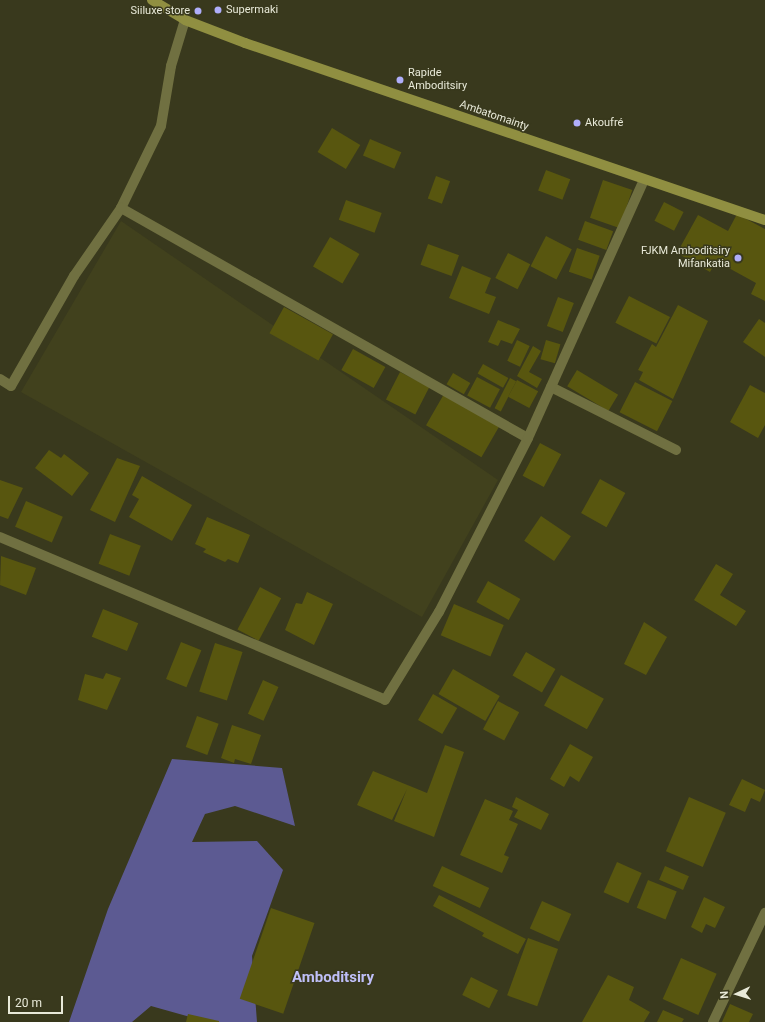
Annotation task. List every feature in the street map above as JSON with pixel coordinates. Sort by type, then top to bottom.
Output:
[{"type":"main road","name":"Ambatomainty","points":[[152,0],[185,20],[245,43],[765,220]]},
{"type":"street","points":[[0,379],[11,386],[74,276],[121,208],[161,126],[171,66],[185,20]]},
{"type":"street","points":[[0,536],[385,700],[439,612],[528,438],[644,180]]},
{"type":"street","points":[[121,208],[528,438]]},
{"type":"street","points":[[551,387],[676,450]]},
{"type":"street","points":[[713,1022],[765,913]]},
{"type":"shaded area","points":[[121,221],[498,480],[422,617],[21,392]]},
{"type":"shaded area","points":[[172,759],[282,768],[295,826],[235,806],[205,814],[192,842],[257,841],[283,870],[252,956],[257,1022],[208,1022],[151,1006],[132,1022],[69,1022],[108,909]]},
{"type":"building","points":[[332,128],[360,145],[346,169],[318,152]]},
{"type":"building","points":[[370,139],[401,152],[394,169],[363,156]]},
{"type":"building","points":[[546,170],[570,179],[562,200],[538,191]]},
{"type":"building","points":[[436,176],[450,181],[442,204],[428,199]]},
{"type":"building","points":[[603,180],[632,190],[619,228],[590,218]]},
{"type":"building","points":[[346,200],[382,213],[375,233],[339,220]]},
{"type":"building","points":[[664,202],[684,212],[674,231],[654,221]]},
{"type":"building","points":[[737,214],[765,229],[765,301],[751,294],[756,283],[716,261],[710,272],[677,253],[698,215],[728,231]]},
{"type":"building","points":[[585,221],[613,231],[606,250],[578,240]]},
{"type":"building","points":[[546,236],[572,249],[556,279],[531,266]]},
{"type":"building","points":[[330,237],[359,254],[342,283],[313,266]]},
{"type":"building","points":[[428,244],[459,255],[451,276],[420,265]]},
{"type":"building","points":[[577,248],[600,256],[592,279],[569,272]]},
{"type":"building","points":[[508,253],[530,264],[518,289],[495,278]]},
{"type":"building","points":[[462,266],[491,278],[485,293],[496,297],[489,314],[449,298]]},
{"type":"building","points":[[629,296],[670,317],[656,344],[615,323]]},
{"type":"building","points":[[558,297],[574,303],[563,332],[547,326]]},
{"type":"building","points":[[678,305],[708,321],[673,399],[639,380],[643,372],[638,370],[652,344],[656,347]]},
{"type":"building","points":[[284,307],[333,334],[318,360],[269,333]]},
{"type":"building","points":[[759,319],[765,323],[765,357],[743,342]]},
{"type":"building","points":[[498,320],[520,329],[512,344],[501,340],[498,346],[488,342]]},
{"type":"building","points":[[517,340],[530,346],[520,367],[507,361]]},
{"type":"building","points":[[546,340],[560,344],[555,363],[540,359]]},
{"type":"building","points":[[533,346],[541,351],[529,372],[542,379],[537,388],[517,376]]},
{"type":"building","points":[[353,349],[385,367],[374,388],[341,370]]},
{"type":"building","points":[[483,364],[508,378],[503,388],[478,374]]},
{"type":"building","points":[[577,370],[618,395],[608,411],[567,386]]},
{"type":"building","points":[[400,372],[429,387],[415,415],[386,400]]},
{"type":"building","points":[[453,373],[470,383],[464,394],[446,384]]},
{"type":"building","points":[[477,377],[500,389],[490,408],[467,396]]},
{"type":"building","points":[[510,378],[516,381],[501,411],[495,408]]},
{"type":"building","points":[[517,380],[538,391],[529,408],[508,397]]},
{"type":"building","points":[[635,382],[672,401],[657,431],[620,412]]},
{"type":"building","points":[[750,385],[765,393],[765,425],[758,438],[730,422]]},
{"type":"building","points":[[444,394],[499,426],[481,457],[426,425]]},
{"type":"building","points":[[540,443],[561,454],[544,487],[523,476]]},
{"type":"building","points":[[49,450],[61,458],[64,454],[89,473],[72,496],[35,468]]},
{"type":"building","points":[[117,458],[140,466],[115,522],[90,510]]},
{"type":"building","points":[[142,476],[192,505],[172,541],[129,517],[139,499],[132,495]]},
{"type":"building","points":[[600,479],[625,493],[606,527],[581,513]]},
{"type":"building","points":[[0,480],[23,488],[8,519],[0,516]]},
{"type":"building","points":[[26,501],[63,517],[52,542],[15,527]]},
{"type":"building","points":[[541,516],[571,536],[554,561],[524,541]]},
{"type":"building","points":[[207,517],[250,535],[238,563],[228,559],[225,562],[203,552],[206,549],[195,544]]},
{"type":"building","points":[[110,534],[141,546],[129,576],[99,564]]},
{"type":"building","points":[[1,556],[36,568],[26,595],[0,585]]},
{"type":"building","points":[[716,564],[733,574],[720,595],[746,611],[736,626],[694,600]]},
{"type":"building","points":[[488,581],[520,599],[509,620],[476,602]]},
{"type":"building","points":[[260,587],[281,598],[259,641],[237,629]]},
{"type":"building","points":[[307,592],[333,604],[314,645],[285,630],[296,603],[302,604]]},
{"type":"building","points":[[454,604],[504,625],[490,656],[441,635]]},
{"type":"building","points":[[103,609],[138,623],[127,651],[92,637]]},
{"type":"building","points":[[644,622],[667,637],[646,675],[624,664]]},
{"type":"building","points":[[181,642],[201,650],[186,687],[166,679]]},
{"type":"building","points":[[215,643],[243,652],[227,700],[199,692]]},
{"type":"building","points":[[526,652],[555,669],[542,692],[512,675]]},
{"type":"building","points":[[453,669],[500,696],[485,721],[438,694]]},
{"type":"building","points":[[106,673],[121,678],[107,710],[78,700],[85,674],[103,679]]},
{"type":"building","points":[[561,675],[604,699],[587,729],[544,706]]},
{"type":"building","points":[[263,680],[279,687],[263,721],[248,714]]},
{"type":"building","points":[[433,694],[457,708],[442,734],[418,720]]},
{"type":"building","points":[[498,701],[519,712],[504,741],[483,729]]},
{"type":"building","points":[[197,716],[219,724],[207,755],[186,747]]},
{"type":"building","points":[[232,725],[261,735],[251,764],[235,759],[234,763],[221,758]]},
{"type":"building","points":[[570,744],[593,757],[579,782],[570,776],[564,787],[550,779]]},
{"type":"building","points":[[445,745],[464,752],[434,837],[394,821],[407,789],[392,820],[357,805],[373,771],[427,793]]},
{"type":"building","points":[[742,779],[765,790],[760,802],[751,798],[745,812],[729,805]]},
{"type":"building","points":[[516,797],[549,814],[541,830],[514,817],[518,810],[512,807]]},
{"type":"building","points":[[689,797],[726,813],[703,867],[666,851]]},
{"type":"building","points":[[485,799],[513,811],[509,820],[518,824],[504,855],[509,857],[502,873],[460,855]]},
{"type":"building","points":[[617,862],[642,873],[628,903],[604,892]]},
{"type":"building","points":[[442,866],[489,888],[480,908],[433,886]]},
{"type":"building","points":[[665,866],[689,876],[683,890],[659,880]]},
{"type":"building","points":[[648,880],[677,892],[666,919],[637,908]]},
{"type":"building","points":[[439,895],[526,939],[518,954],[482,936],[484,933],[433,906]]},
{"type":"building","points":[[704,897],[725,907],[715,928],[706,924],[702,933],[691,927]]},
{"type":"building","points":[[542,901],[571,914],[559,941],[530,928]]},
{"type":"building","points":[[271,908],[314,923],[283,1014],[240,999]]},
{"type":"building","points":[[528,938],[558,949],[537,1006],[507,995]]},
{"type":"building","points":[[681,958],[717,974],[698,1015],[663,999]]},
{"type":"building","points":[[608,975],[634,987],[629,1000],[650,1012],[644,1022],[582,1022]]},
{"type":"building","points":[[471,977],[498,990],[489,1008],[462,995]]},
{"type":"building","points":[[730,1004],[753,1014],[749,1022],[722,1022]]},
{"type":"building","points":[[663,1010],[684,1019],[682,1022],[657,1022]]},
{"type":"building","points":[[188,1014],[219,1021],[219,1022],[186,1022]]},
{"type":"place","name":"Supermaki","points":[[218,10]]},
{"type":"place","name":"Siiluxe store","points":[[198,11]]},
{"type":"place","name":"Rapide Amboditsiry","points":[[400,80]]},
{"type":"place","name":"Akoufré","points":[[577,123]]},
{"type":"place","name":"FJKM Amboditsiry Mifankatia","points":[[738,258]]},
{"type":"district","name":"Amboditsiry","points":[[333,978]]}]
